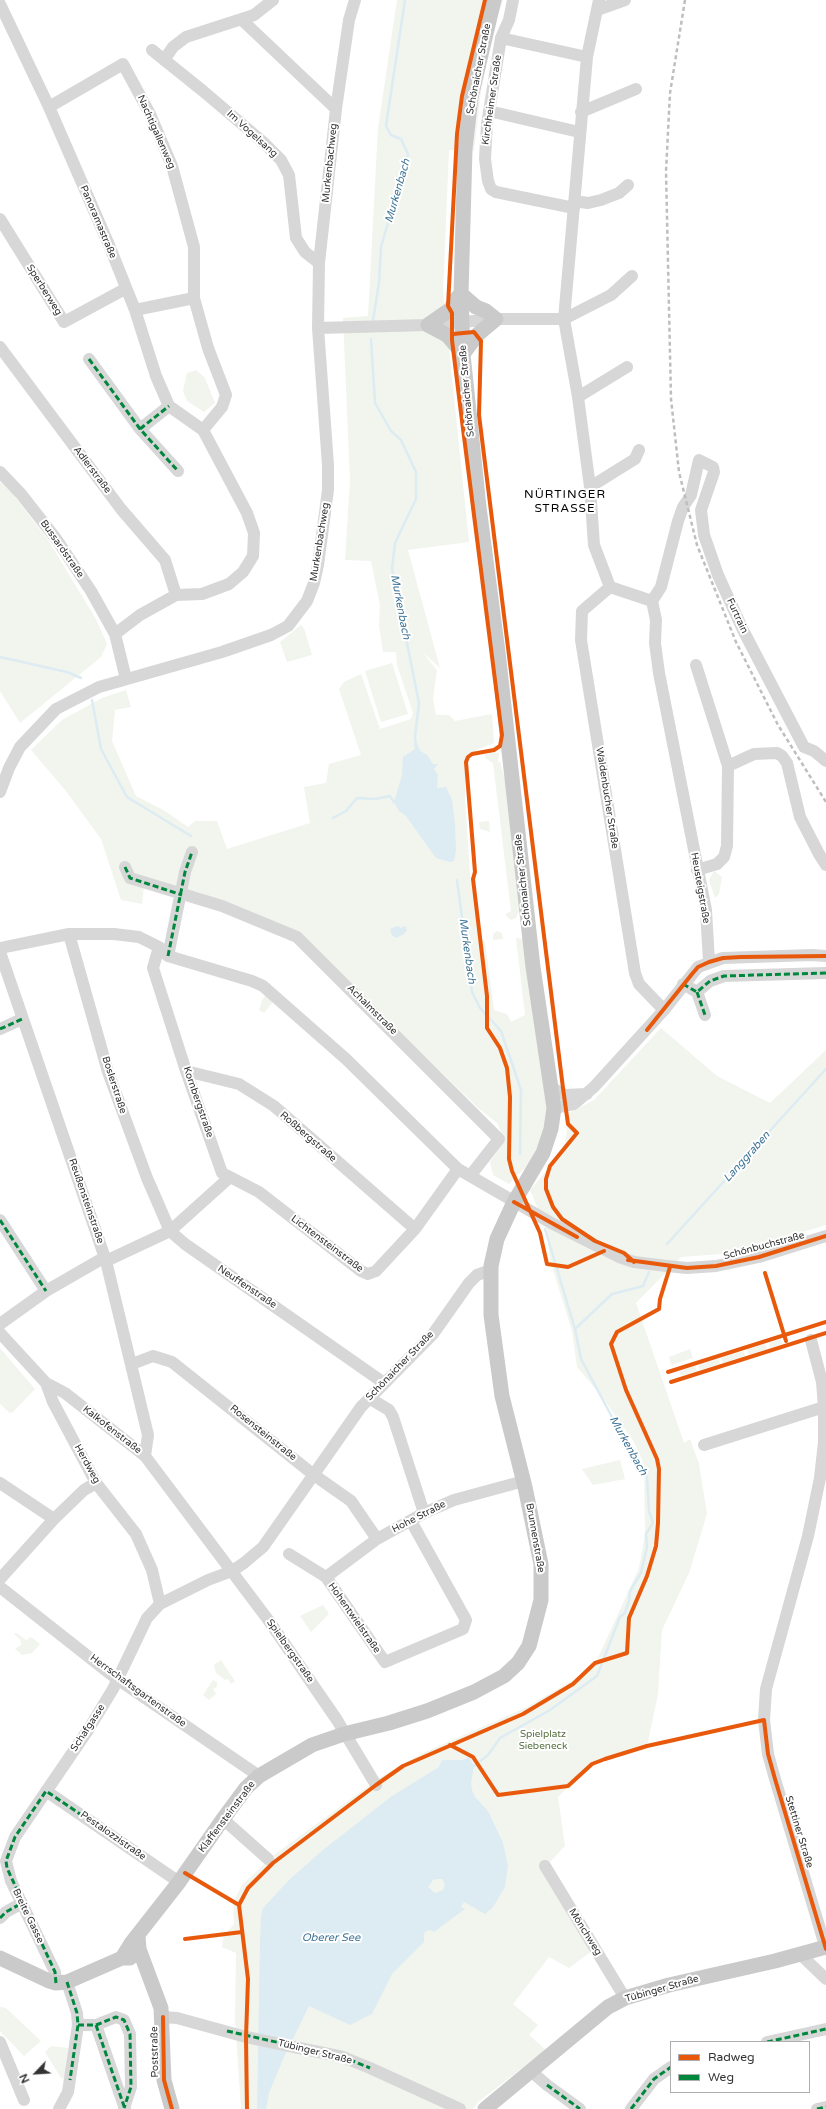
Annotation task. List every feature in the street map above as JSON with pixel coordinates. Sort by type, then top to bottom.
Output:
[{"type":"main road","name":"Schönaicher Straße","points":[[491,1270],[497,1239],[514,1202],[543,1153],[551,1129],[554,1108],[533,967],[498,652],[479,507],[463,354],[461,294],[465,149],[471,97],[494,0]]},
{"type":"main road","points":[[461,294],[476,307],[486,311],[496,319],[477,335],[463,354],[447,335],[428,324],[451,310],[455,300],[461,294]]},
{"type":"main road","name":"Brunnenstraße","points":[[344,1734],[409,1717],[474,1692],[504,1676],[525,1654],[535,1626],[541,1600],[542,1574],[524,1481],[502,1396],[497,1370],[491,1315],[491,1270]]},
{"type":"main road","name":"Klaffensteinstraße","points":[[138,1936],[179,1882],[246,1788],[259,1776],[312,1745],[344,1734]]},
{"type":"main road","points":[[122,1958],[132,1942],[138,1936]]},
{"type":"main road","name":"Poststraße","points":[[138,1936],[138,1944],[146,1969],[157,1994],[163,2017],[164,2080],[172,2109]]},
{"type":"main road","name":"Tübinger Straße","points":[[485,2109],[532,2072],[608,2007],[625,1998],[669,1985],[826,1947]]},
{"type":"main road","points":[[0,1958],[49,1981],[61,1983],[122,1958],[132,1958],[146,1969]]},
{"type":"street","points":[[0,5],[11,0]]},
{"type":"street","points":[[164,60],[173,47],[186,36],[242,20],[254,15],[273,0]]},
{"type":"street","points":[[348,0],[348,20]]},
{"type":"street","name":"Murkenbachweg","points":[[126,679],[222,652],[271,635],[288,626],[307,601],[314,583],[328,490],[328,459],[318,328],[319,263],[336,109],[348,20],[355,0]]},
{"type":"street","name":"Kirchheimer Straße","points":[[513,0],[509,20],[501,38],[489,111],[485,159],[488,181],[492,189],[507,195],[574,204]]},
{"type":"street","points":[[625,0],[598,5],[587,58],[579,132],[564,319],[578,397],[590,487],[594,545],[610,587],[652,601]]},
{"type":"street","name":"Panoramastraße","points":[[0,5],[49,108],[125,289],[136,310],[156,376],[169,406]]},
{"type":"street","points":[[242,20],[336,109]]},
{"type":"street","points":[[501,38],[587,58]]},
{"type":"street","name":"Im Vogelsang","points":[[152,50],[239,121],[282,160],[289,175],[296,238],[305,252],[319,263]]},
{"type":"street","name":"Nachtigallenweg","points":[[49,108],[123,64],[150,114],[172,166],[194,247],[194,298]]},
{"type":"street","points":[[581,112],[636,89]]},
{"type":"street","points":[[489,111],[579,132]]},
{"type":"street","points":[[574,204],[601,200],[619,193],[628,185]]},
{"type":"street","name":"Sperberweg","points":[[0,220],[64,322],[125,289]]},
{"type":"street","points":[[318,328],[462,323],[496,319],[564,319],[611,294],[632,276]]},
{"type":"street","points":[[136,310],[194,298],[208,348],[226,395],[222,406],[203,430]]},
{"type":"street","name":"Adlerstraße","points":[[0,347],[121,509],[165,560],[176,595]]},
{"type":"street","points":[[89,359],[140,429],[178,472]]},
{"type":"street","points":[[578,397],[627,367]]},
{"type":"street","points":[[0,792],[4,764],[56,709],[99,687],[126,679],[115,634],[140,615],[176,595],[202,594],[229,584],[243,572],[253,556],[254,533],[247,513],[203,430],[169,406],[140,429]]},
{"type":"street","points":[[590,487],[635,459],[639,450]]},
{"type":"street","name":"Furtrain","points":[[652,601],[661,587],[678,521],[691,495],[699,460],[713,467],[714,472],[701,510],[704,535],[718,575],[742,630],[804,747],[814,751],[826,761]]},
{"type":"street","name":"Bussardstraße","points":[[0,472],[21,494],[58,540],[91,591],[115,634]]},
{"type":"street","name":"Waldenbucher Straße","points":[[610,587],[582,611],[581,640],[635,973],[639,984],[664,1010]]},
{"type":"street","name":"Heusteigstraße","points":[[652,601],[656,620],[655,643],[659,673],[706,910],[709,962]]},
{"type":"street","points":[[696,665],[728,766],[727,846],[724,857],[717,864],[697,870]]},
{"type":"street","points":[[728,766],[754,754],[776,753],[782,756],[787,763],[800,817],[826,865]]},
{"type":"street","points":[[164,952],[182,895],[185,872],[192,852]]},
{"type":"street","name":"Achalmstraße","points":[[125,867],[130,878],[222,906],[297,937],[499,1139],[470,1176]]},
{"type":"street","points":[[0,948],[69,934],[114,934],[140,937],[164,952],[252,980],[263,986],[346,1060],[458,1169],[514,1202]]},
{"type":"street","name":"Boslerstraße","points":[[69,934],[108,1072],[147,1178],[170,1230]]},
{"type":"street","name":"Reußensteinstraße","points":[[0,952],[105,1259],[132,1364],[148,1435],[145,1456]]},
{"type":"street","name":"Kornbergstraße","points":[[164,952],[153,968],[186,1071],[222,1172],[230,1177]]},
{"type":"street","points":[[554,1108],[574,1104],[587,1094],[664,1010],[683,984],[698,967],[723,958],[826,956]]},
{"type":"street","points":[[697,992],[710,981],[724,976],[826,973]]},
{"type":"street","points":[[683,984],[697,992],[705,1015]]},
{"type":"street","points":[[0,1029],[22,1019]]},
{"type":"street","name":"Roßbergstraße","points":[[186,1071],[239,1084],[274,1106],[415,1229]]},
{"type":"street","points":[[552,1088],[565,1095],[587,1094]]},
{"type":"street","name":"Lichtensteinstraße","points":[[230,1177],[258,1192],[361,1271],[368,1274],[376,1270],[415,1229],[458,1169]]},
{"type":"street","points":[[0,1324],[46,1291],[105,1259],[170,1230],[230,1177]]},
{"type":"street","name":"Schönbuchstraße","points":[[514,1202],[591,1244],[619,1257],[634,1262],[687,1268],[730,1264],[826,1236]]},
{"type":"street","points":[[0,1220],[46,1291]]},
{"type":"street","name":"Neuffenstraße","points":[[170,1230],[185,1244],[384,1383]]},
{"type":"street","name":"Schönaicher Straße","points":[[160,1604],[208,1580],[232,1570],[244,1563],[263,1547],[369,1398],[433,1334],[468,1283],[477,1275],[491,1270]]},
{"type":"street","name":"Herdweg","points":[[0,1333],[46,1383],[53,1402],[96,1483],[136,1534],[152,1570],[160,1604]]},
{"type":"street","name":"Stettiner Straße","points":[[810,1340],[822,1382],[824,1442],[814,1506],[766,1689],[764,1720],[768,1754],[826,1947]]},
{"type":"street","name":"Rosensteinstraße","points":[[132,1364],[153,1356],[172,1362],[314,1474],[351,1501],[377,1539]]},
{"type":"street","name":"Kalkofenstraße","points":[[46,1383],[65,1393],[145,1456],[232,1570]]},
{"type":"street","points":[[369,1398],[388,1410],[394,1416],[424,1513]]},
{"type":"street","points":[[704,1445],[824,1407]]},
{"type":"street","name":"Hohe Straße","points":[[326,1577],[377,1539],[424,1513],[454,1500],[524,1481]]},
{"type":"street","points":[[0,1483],[54,1519]]},
{"type":"street","points":[[0,1579],[54,1519],[84,1490],[96,1483]]},
{"type":"street","name":"Hohentwielstraße","points":[[289,1554],[326,1577],[385,1662],[463,1629],[466,1620],[411,1521]]},
{"type":"street","name":"Kalkofenstraße","points":[[208,1580],[216,1571],[219,1564],[218,1556],[212,1544]]},
{"type":"street","name":"Spielbergstraße","points":[[232,1570],[304,1671],[376,1785]]},
{"type":"street","name":"Herrschaftsgartenstraße","points":[[0,1588],[118,1679],[259,1776]]},
{"type":"street","name":"Schafgasse","points":[[9,1849],[15,1837],[88,1730],[118,1679],[147,1618],[160,1604]]},
{"type":"street","name":"Pestalozzistraße","points":[[46,1791],[179,1882]]},
{"type":"street","points":[[223,1819],[268,1858]]},
{"type":"street","name":"Breite Gasse","points":[[9,1849],[3,1862],[54,1972],[77,2013],[78,2025],[68,2092],[59,2109]]},
{"type":"street","name":"Mönchweg","points":[[544,1866],[625,1998]]},
{"type":"street","points":[[0,1918],[6,1912],[22,1903]]},
{"type":"street","points":[[800,1954],[826,1979]]},
{"type":"street","points":[[78,2025],[96,2025],[116,2017],[124,2020],[130,2034],[131,2087],[124,2108]]},
{"type":"street","name":"Tübinger Straße","points":[[163,2017],[177,2018],[258,2039],[350,2060],[460,2109]]},
{"type":"street","points":[[96,2025],[124,2108]]},
{"type":"street","points":[[772,2041],[826,2029]]},
{"type":"street","points":[[0,2042],[24,2100]]},
{"type":"street","points":[[630,2109],[654,2079],[670,2068]]},
{"type":"street","points":[[532,2072],[580,2109]]},
{"type":"street","points":[[818,2109],[826,2108]]},
{"type":"green space","points":[[397,0],[503,0],[492,33],[480,98],[474,151],[449,150],[443,291],[469,542],[408,550],[440,668],[423,653],[437,670],[433,699],[436,715],[449,715],[455,721],[492,714],[494,743],[478,749],[470,755],[466,763],[465,797],[470,874],[478,935],[485,942],[494,1010],[507,1014],[511,1022],[525,1015],[516,938],[524,939],[548,1101],[543,1134],[534,1156],[530,1163],[509,1184],[493,1175],[490,1162],[504,1142],[498,1124],[477,1107],[319,953],[201,893],[173,887],[145,877],[142,904],[121,900],[101,839],[66,791],[31,750],[62,720],[102,698],[126,690],[131,707],[115,710],[112,741],[136,796],[165,811],[188,827],[195,821],[217,821],[227,849],[310,823],[304,787],[326,783],[329,764],[361,755],[339,689],[344,682],[361,674],[380,729],[411,719],[413,713],[397,665],[396,652],[383,652],[379,625],[380,605],[371,561],[345,560],[350,480],[343,318],[368,316],[378,128]]},
{"type":"green space","points":[[196,370],[205,378],[215,403],[204,412],[187,401],[183,391],[187,373]]},
{"type":"green space","points":[[0,482],[12,493],[48,540],[96,619],[107,644],[101,657],[20,723],[0,691]]},
{"type":"green space","points":[[301,625],[304,628],[312,655],[287,662],[280,642]]},
{"type":"green space","points":[[392,663],[408,714],[381,722],[365,671]]},
{"type":"green space","points":[[494,752],[499,753],[498,762],[500,762],[509,793],[519,911],[516,918],[511,920],[506,916],[506,914],[511,911],[493,763],[485,758],[485,754]]},
{"type":"green space","points":[[489,821],[490,832],[480,829],[479,822]]},
{"type":"green space","points":[[714,871],[722,877],[719,894],[715,898],[709,880]]},
{"type":"green space","points":[[497,931],[502,933],[503,939],[493,940],[493,934]]},
{"type":"green space","points":[[266,994],[273,1002],[264,1013],[259,1010],[262,1000]]},
{"type":"green space","name":"Spielplatz Siebeneck","points":[[661,1028],[717,1076],[770,1103],[826,1050],[826,1225],[735,1253],[681,1257],[636,1303],[684,1443],[690,1439],[699,1464],[707,1514],[689,1573],[662,1630],[658,1694],[647,1746],[592,1764],[558,1797],[565,1846],[549,1863],[600,1945],[569,1968],[549,1957],[513,2004],[538,2025],[529,2035],[546,2050],[479,2101],[473,2109],[241,2109],[235,2019],[236,1953],[222,1947],[224,1936],[234,1924],[233,1902],[242,1885],[274,1855],[381,1777],[423,1753],[525,1708],[575,1679],[597,1660],[639,1568],[645,1534],[644,1464],[634,1442],[600,1394],[577,1367],[572,1331],[550,1260],[547,1230],[530,1190],[548,1169],[565,1143],[569,1113],[594,1100]]},
{"type":"green space","points":[[781,1339],[782,1344],[770,1348],[769,1343]]},
{"type":"green space","points":[[765,1344],[767,1349],[749,1355],[747,1349]]},
{"type":"green space","points":[[0,1348],[35,1389],[13,1412],[10,1413],[0,1404]]},
{"type":"green space","points":[[690,1349],[693,1358],[671,1365],[669,1357]]},
{"type":"green space","points":[[743,1351],[745,1356],[723,1363],[721,1358]]},
{"type":"green space","points":[[719,1359],[720,1364],[700,1370],[698,1365]]},
{"type":"green space","points":[[695,1366],[697,1371],[681,1376],[679,1371]]},
{"type":"green space","points":[[620,1460],[625,1479],[593,1485],[582,1469]]},
{"type":"green space","points":[[323,1605],[329,1614],[311,1632],[300,1616]]},
{"type":"green space","points":[[16,1633],[26,1640],[31,1637],[40,1644],[32,1653],[22,1655],[15,1649],[22,1644],[20,1642],[21,1640],[14,1634]]},
{"type":"green space","points":[[221,1660],[235,1681],[231,1684],[228,1679],[225,1680],[216,1673],[214,1665]]},
{"type":"green space","points":[[213,1680],[217,1682],[217,1687],[213,1689],[216,1694],[209,1700],[203,1695]]},
{"type":"green space","points":[[0,2007],[6,2008],[41,2041],[24,2056],[0,2031]]},
{"type":"green space","points":[[51,2046],[68,2048],[65,2079],[61,2078],[45,2052]]},
{"type":"water","points":[[417,743],[420,751],[427,755],[433,764],[438,764],[434,769],[438,775],[437,788],[446,787],[452,800],[456,850],[454,861],[450,862],[436,858],[406,816],[399,811],[394,802],[402,775],[403,757],[415,749],[414,744]]},
{"type":"water","points":[[398,926],[401,928],[405,926],[407,930],[404,934],[396,938],[392,935],[390,929]]},
{"type":"water","name":"Oberer See","points":[[469,1757],[474,1766],[471,1783],[472,1790],[475,1797],[488,1811],[503,1843],[508,1866],[505,1887],[493,1907],[485,1914],[464,1902],[461,1907],[465,1909],[434,1932],[430,1930],[426,1931],[424,1934],[424,1942],[392,1974],[372,2014],[350,2025],[309,2006],[284,2057],[269,2093],[266,2109],[257,2109],[260,1941],[261,1916],[263,1908],[290,1879],[323,1850],[392,1796],[439,1767],[442,1760],[463,1760]],"holes":[[[442,1879],[445,1885],[443,1890],[435,1893],[428,1887],[433,1880]]]},
{"type":"waterway","name":"Murkenbach","points":[[373,320],[379,283],[381,247],[408,154],[401,139],[391,135],[386,126],[405,0]]},
{"type":"waterway","name":"Murkenbach","points":[[371,339],[375,403],[391,431],[401,440],[416,472],[416,499],[395,543],[392,569],[419,703],[415,737],[416,747]]},
{"type":"waterway","points":[[0,657],[67,672],[81,678]]},
{"type":"waterway","points":[[92,700],[101,749],[127,797],[191,836]]},
{"type":"waterway","points":[[333,818],[346,811],[357,798],[375,799],[390,796],[394,802]]},
{"type":"waterway","name":"Murkenbach","points":[[457,880],[472,992],[480,1008],[501,1031],[521,1090],[520,1154]]},
{"type":"waterway","name":"Langgraben","points":[[667,1244],[826,1069]]},
{"type":"waterway","name":"Murkenbach","points":[[474,1766],[488,1755],[500,1738],[550,1710],[597,1676],[620,1617],[625,1613],[629,1601],[630,1591],[641,1573],[647,1547],[646,1534],[653,1523],[649,1511],[647,1477],[642,1465],[634,1449],[621,1434],[581,1359],[575,1329],[545,1229]]},
{"type":"waterway","name":"Langgraben","points":[[575,1329],[612,1294],[643,1286],[649,1272]]},
{"type":"railway","points":[[685,0],[670,93],[666,171],[671,399],[679,472],[697,545],[736,642],[778,725],[826,802]]},
{"type":"marked path","points":[[89,359],[140,429],[178,471]]},
{"type":"marked path","points":[[140,429],[169,406]]},
{"type":"marked path","points":[[168,956],[185,872],[192,852]]},
{"type":"marked path","points":[[125,867],[130,878],[182,895]]},
{"type":"marked path","points":[[683,984],[697,992],[710,981],[724,976],[826,973]]},
{"type":"marked path","points":[[697,992],[705,1015]]},
{"type":"marked path","points":[[0,1029],[22,1019]]},
{"type":"marked path","points":[[0,1220],[46,1291]]},
{"type":"marked path","points":[[56,1983],[55,1972],[7,1868],[6,1861],[15,1837],[46,1791],[129,1847]]},
{"type":"marked path","points":[[0,1918],[6,1912],[22,1903]]},
{"type":"marked path","points":[[67,1982],[77,2013],[78,2025],[70,2080]]},
{"type":"marked path","points":[[96,2025],[116,2017],[124,2020],[130,2034],[131,2087],[124,2108]]},
{"type":"marked path","points":[[78,2025],[96,2025],[125,2109]]},
{"type":"marked path","points":[[772,2041],[826,2029]]},
{"type":"marked path","points":[[227,2031],[343,2057],[370,2068]]},
{"type":"marked path","points":[[631,2109],[654,2079],[670,2068]]},
{"type":"marked path","points":[[547,2085],[580,2109]]},
{"type":"marked path","points":[[817,2109],[826,2107]]},
{"type":"cycle path","points":[[485,0],[462,96],[457,134],[448,306],[452,313],[452,340],[502,735],[500,746],[494,750],[472,754],[468,757],[466,762],[475,872],[473,879],[487,996],[487,1028],[500,1048],[507,1068],[510,1097],[509,1159],[512,1171],[540,1233],[547,1264],[568,1267],[604,1251]]},
{"type":"cycle path","points":[[453,334],[474,332],[481,341],[479,415],[563,1088],[568,1124],[577,1133],[550,1166],[546,1179],[546,1189],[553,1207],[562,1219],[595,1241],[624,1253],[634,1262]]},
{"type":"cycle path","points":[[647,1030],[698,967],[709,962],[723,958],[741,957],[826,956]]},
{"type":"cycle path","points":[[514,1202],[577,1237]]},
{"type":"cycle path","points":[[628,1260],[687,1268],[716,1266],[759,1257],[826,1236]]},
{"type":"cycle path","points":[[247,2109],[246,2037],[248,1979],[239,1905],[248,1888],[273,1863],[403,1766],[523,1714],[573,1684],[595,1663],[627,1653],[629,1618],[647,1576],[656,1546],[659,1469],[657,1459],[626,1390],[611,1344],[617,1332],[659,1309],[660,1299],[670,1267]]},
{"type":"cycle path","points":[[765,1273],[786,1341]]},
{"type":"cycle path","points":[[668,1372],[826,1322]]},
{"type":"cycle path","points":[[671,1382],[826,1333]]},
{"type":"cycle path","points":[[450,1745],[473,1757],[498,1795],[568,1786],[592,1764],[605,1759],[647,1746],[764,1720],[768,1754],[826,1949]]},
{"type":"cycle path","points":[[185,1873],[239,1905]]},
{"type":"cycle path","points":[[185,1939],[242,1932]]},
{"type":"cycle path","points":[[163,2017],[164,2080],[172,2109]]},
{"type":"district","name":"NÜRTINGER STRASSE","points":[[565,502]]}]
